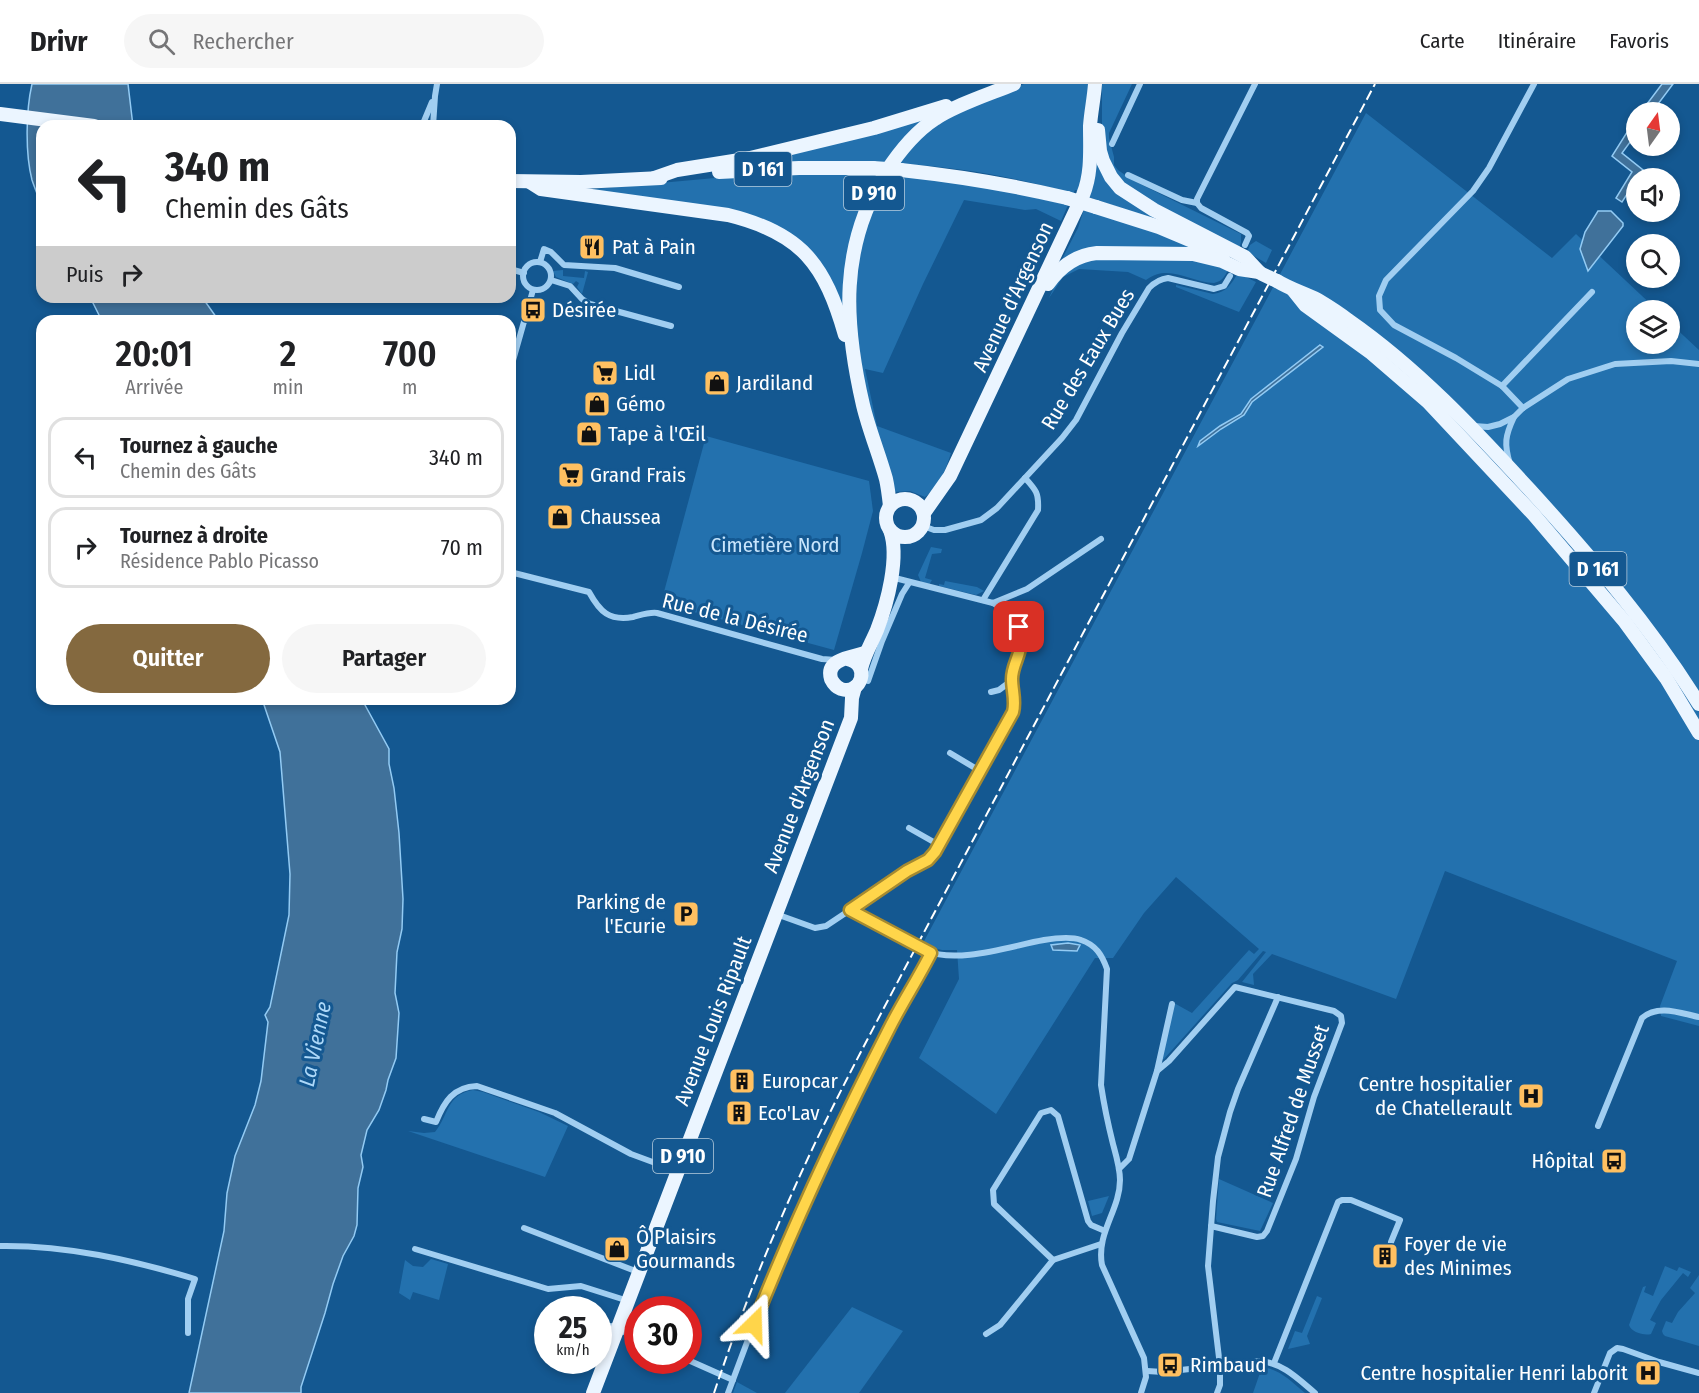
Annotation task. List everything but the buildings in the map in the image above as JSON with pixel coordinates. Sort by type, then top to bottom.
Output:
[{"type":"main road","points":[[654,178],[677,170],[746,159],[874,128],[1012,84]]},
{"type":"main road","name":"D 910","points":[[890,506],[887,482],[867,420],[856,372],[849,309],[853,256],[861,222],[879,183],[905,146],[933,119],[1012,84]]},
{"type":"main road","name":"Avenue d'Argenson","points":[[924,520],[950,476],[1086,188],[1095,84]]},
{"type":"main road","points":[[1094,101],[1103,161],[1120,188],[1154,210],[1245,257],[1260,273]]},
{"type":"main road","points":[[0,114],[47,120]]},
{"type":"main road","name":"D 161","points":[[516,181],[581,182],[799,168],[901,170],[1006,184],[1067,198],[1129,217],[1192,241],[1319,301],[1372,337],[1426,382],[1512,470],[1625,600],[1668,657],[1699,704]]},
{"type":"main road","points":[[530,182],[541,189],[728,215],[759,223],[785,236],[799,246],[823,276],[836,304],[856,372]]},
{"type":"main road","points":[[1026,318],[1058,272],[1074,260],[1089,254],[1112,252],[1192,254],[1260,273]]},
{"type":"main road","name":"D 161","points":[[1293,290],[1305,305],[1370,352],[1428,402],[1520,499],[1625,622],[1666,678],[1699,733]]},
{"type":"main road","points":[[909,499],[919,504],[924,520],[921,531],[912,537],[902,538],[890,530],[886,518],[890,506],[899,500],[909,499]]},
{"type":"main road","name":"Avenue d'Argenson","points":[[772,916],[845,716],[865,653],[878,627],[892,574],[894,541],[890,530]]},
{"type":"main road","name":"Avenue d'Argenson","points":[[892,574],[912,537]]},
{"type":"main road","points":[[842,660],[855,662],[856,681],[834,683],[830,674],[832,668],[842,660],[865,653]]},
{"type":"main road","name":"Avenue Louis Ripault","points":[[612,1332],[772,916]]},
{"type":"main road","name":"Avenue Louis Ripault","points":[[593,1393],[622,1299],[636,1271]]},
{"type":"main road","name":"Avenue Louis Ripault","points":[[584,1393],[592,1374]]},
{"type":"street","points":[[433,120],[437,84]]},
{"type":"street","points":[[1112,144],[1140,84]]},
{"type":"street","points":[[1197,203],[1255,84]]},
{"type":"street","points":[[1523,408],[1502,386],[1394,325],[1380,310],[1379,296],[1386,280],[1473,191],[1489,168],[1534,84]]},
{"type":"street","points":[[425,120],[435,96]]},
{"type":"street","points":[[1128,175],[1182,200],[1197,203],[1201,208],[1247,233],[1249,236],[1245,245]]},
{"type":"street","points":[[540,262],[544,249],[551,252],[564,265],[615,268],[679,286]]},
{"type":"street","points":[[540,262],[548,267],[552,275],[551,280],[544,289],[533,290],[525,283],[524,273],[530,264],[540,262]]},
{"type":"street","points":[[516,271],[524,273]]},
{"type":"street","name":"Rue des Eaux Bues","points":[[924,520],[942,531],[981,520],[997,508],[1076,420],[1122,333],[1154,283],[1168,278],[1214,289],[1224,286],[1230,276]]},
{"type":"street","points":[[551,280],[570,286],[582,300],[590,304],[670,326]]},
{"type":"street","points":[[516,351],[533,290]]},
{"type":"street","points":[[1502,386],[1592,292]]},
{"type":"street","points":[[1469,425],[1481,428],[1492,427],[1514,417],[1523,408],[1568,379],[1616,364],[1671,361],[1699,364]]},
{"type":"street","points":[[1512,470],[1506,438],[1514,417]]},
{"type":"street","points":[[983,600],[1038,510],[1039,500],[1036,490],[1025,478]]},
{"type":"street","points":[[993,603],[1027,589],[1101,539]]},
{"type":"street","name":"Rue de la Désirée","points":[[516,574],[590,592],[597,606],[610,616],[632,617],[657,613],[822,659],[842,660]]},
{"type":"street","points":[[772,916],[815,928],[825,926],[907,871],[928,860],[939,845],[1013,712],[1015,701],[1011,681],[1012,669],[1022,641],[1019,627],[1013,617],[993,603],[909,583],[892,574]]},
{"type":"street","points":[[856,681],[882,641],[909,583]]},
{"type":"street","name":"Rue de la Désirée","points":[[822,659],[830,674]]},
{"type":"street","points":[[991,692],[999,690],[1011,681]]},
{"type":"street","points":[[950,753],[980,771]]},
{"type":"street","points":[[909,828],[939,845]]},
{"type":"street","points":[[850,910],[931,953],[945,955],[976,953],[1067,938],[1079,939],[1097,949],[1103,958],[1107,969],[1101,1085],[1120,1181],[1100,1253],[1102,1264],[1144,1358],[1146,1377],[1141,1393]]},
{"type":"street","points":[[728,1393],[761,1305],[806,1202],[890,1028],[931,953]]},
{"type":"street","name":"Rue Alfred de Musset","points":[[1157,1071],[1169,1061],[1235,987],[1334,1011],[1341,1016],[1342,1023],[1314,1097],[1296,1159],[1267,1231],[1263,1236],[1257,1237],[1211,1226]]},
{"type":"street","points":[[1217,1393],[1220,1385],[1220,1366],[1208,1266],[1218,1157],[1230,1112],[1278,997]]},
{"type":"street","points":[[1119,1169],[1129,1159],[1157,1071],[1172,1004]]},
{"type":"street","points":[[1598,1126],[1642,1018],[1652,1012],[1663,1010],[1699,1017]]},
{"type":"street","points":[[424,1119],[436,1122],[444,1104],[453,1094],[465,1086],[477,1086],[555,1113],[631,1154],[674,1170]]},
{"type":"street","points":[[1053,1260],[994,1204],[993,1190],[1041,1113],[1051,1110],[1058,1116],[1088,1221],[1105,1231]]},
{"type":"street","points":[[1274,1363],[1338,1202],[1350,1200],[1400,1220],[1391,1242]]},
{"type":"street","points":[[524,1228],[636,1271]]},
{"type":"street","points":[[986,1334],[1000,1325],[1053,1260],[1101,1244]]},
{"type":"street","points":[[0,1246],[55,1248],[139,1263],[195,1279],[188,1299],[188,1333]]},
{"type":"street","points":[[415,1249],[548,1289],[581,1286],[622,1299]]},
{"type":"street","points":[[614,1328],[624,1332]]},
{"type":"street","points":[[1594,1393],[1610,1353],[1614,1349],[1620,1348],[1699,1373]]},
{"type":"street","points":[[1146,1371],[1163,1372],[1261,1361],[1274,1363],[1286,1369],[1314,1393]]},
{"type":"street","points":[[702,1366],[733,1380]]},
{"type":"green space","points":[[1024,84],[1088,84],[1088,146],[1080,191],[1075,190],[1073,194],[988,174],[901,164],[900,162],[924,132],[963,107]]},
{"type":"green space","points":[[1102,84],[1132,84],[1109,133],[1114,165],[1118,170],[1132,180],[1241,234],[1239,249],[1131,191],[1111,167],[1102,133]]},
{"type":"green space","points":[[1366,113],[1552,258],[1576,234],[1626,281],[1626,288],[1634,288],[1646,300],[1626,300],[1626,354],[1680,354],[1680,332],[1699,350],[1699,1026],[1661,1016],[1660,1006],[1677,961],[1445,871],[1396,999],[1272,954],[1253,974],[1254,985],[1242,982],[1266,952],[1263,951],[1161,1060],[1174,1003],[1192,1013],[1249,950],[1254,954],[1259,949],[1176,877],[1144,913],[1113,958],[1095,958],[996,1114],[919,1058],[959,979],[957,950],[942,950],[922,945]]},
{"type":"green space","points":[[924,116],[929,120],[890,162],[787,163],[786,154]]},
{"type":"green space","points":[[1093,141],[1103,173],[1195,233],[1088,197]]},
{"type":"green space","points":[[793,174],[881,176],[847,300],[841,312],[786,233],[594,192],[594,189],[737,176]]},
{"type":"green space","points":[[893,175],[980,185],[1068,205],[1061,221],[1036,209],[1025,210],[964,200],[883,373],[865,369],[877,426],[951,453],[938,483],[925,497],[910,491],[894,492],[867,400],[856,341],[857,250],[886,177]]},
{"type":"green space","points":[[1084,209],[1160,234],[1215,257],[1123,249],[1059,265],[1078,228]]},
{"type":"green space","points":[[1256,241],[1272,250],[1266,263],[1247,252],[1250,245]]},
{"type":"green space","points":[[1186,256],[1229,268],[1222,279],[1214,283],[1171,273],[1154,275],[1146,280],[1128,272],[1079,269],[1063,277],[1049,298],[1059,276],[1081,260]]},
{"type":"green space","points":[[563,270],[563,276],[584,278],[585,271],[588,272],[582,294],[577,287],[579,283],[576,281],[573,284],[556,277],[553,271]]},
{"type":"green space","points":[[1238,273],[1256,282],[1239,312],[1176,287],[1176,285],[1213,294],[1218,293],[1228,287]]},
{"type":"green space","name":"Cimetière Nord","points":[[706,436],[869,481],[873,511],[834,650],[661,603]]},
{"type":"green space","points":[[931,547],[942,549],[941,553],[932,554],[925,578],[932,580],[929,585],[921,582],[918,575]]},
{"type":"green space","points":[[945,581],[977,587],[984,591],[976,595],[939,586],[939,584],[944,585]]},
{"type":"green space","points":[[473,1090],[539,1112],[568,1126],[545,1177],[408,1131],[435,1132],[453,1101],[458,1096]]},
{"type":"green space","points":[[1219,1179],[1273,1203],[1260,1231],[1217,1222]]},
{"type":"green space","points":[[1109,1196],[1102,1213],[1092,1216],[1088,1201]]},
{"type":"green space","points":[[431,1259],[448,1264],[439,1300],[413,1292],[410,1300],[399,1293],[405,1260],[413,1266],[423,1267]]},
{"type":"green space","points":[[1665,1266],[1677,1271],[1679,1267],[1691,1272],[1688,1277],[1683,1273],[1661,1300],[1650,1320],[1656,1323],[1651,1334],[1638,1333],[1629,1325],[1643,1287],[1646,1286],[1644,1292],[1653,1296]]},
{"type":"green space","points":[[1699,1275],[1699,1346],[1665,1336],[1662,1331],[1666,1321],[1672,1323],[1678,1312],[1695,1293],[1690,1288]]},
{"type":"green space","points":[[1317,1296],[1322,1298],[1307,1336],[1310,1344],[1288,1349],[1295,1331],[1302,1333]]},
{"type":"green space","points":[[852,1307],[903,1331],[859,1393],[785,1393]]},
{"type":"green space","points":[[1262,1367],[1280,1373],[1305,1393],[1253,1393]]},
{"type":"green space","points":[[737,1382],[757,1393],[733,1393]]},
{"type":"water","points":[[32,84],[128,84],[132,120],[36,120],[36,191],[32,180],[27,145]]},
{"type":"water","points":[[1662,84],[1673,84],[1660,102],[1648,102]]},
{"type":"water","points":[[1626,134],[1626,148],[1622,153],[1641,168],[1627,168],[1612,156]]},
{"type":"water","points":[[1626,182],[1626,196],[1622,202],[1616,198]]},
{"type":"water","points":[[1598,211],[1611,211],[1623,223],[1623,226],[1588,271],[1580,249],[1585,232]]},
{"type":"water","points":[[93,303],[206,303],[215,315],[99,315]]},
{"type":"water","points":[[1320,345],[1323,347],[1252,402],[1244,415],[1198,446],[1200,441],[1220,426],[1241,414],[1251,399]]},
{"type":"water","name":"La Vienne","points":[[264,705],[365,705],[389,749],[399,833],[403,899],[395,993],[399,1013],[396,1058],[379,1110],[367,1130],[361,1155],[363,1167],[358,1188],[357,1225],[333,1284],[301,1393],[189,1393],[224,1231],[227,1193],[235,1156],[255,1105],[261,1081],[268,1022],[265,1015],[270,1007],[289,915],[290,874],[280,752]]},
{"type":"water","points":[[1068,943],[1080,945],[1077,951],[1053,950],[1051,945]]},
{"type":"railway","points":[[714,1393],[775,1232],[838,1096],[1375,84]]},
{"type":"place","name":"Pat à Pain","points":[[592,247]]},
{"type":"place","name":"Désirée","points":[[533,310]]},
{"type":"place","name":"Lidl","points":[[605,373]]},
{"type":"place","name":"Jardiland","points":[[717,383]]},
{"type":"place","name":"Gémo","points":[[597,404]]},
{"type":"place","name":"Tape à l'Œil","points":[[589,434]]},
{"type":"place","name":"Grand Frais","points":[[571,475]]},
{"type":"place","name":"Chaussea","points":[[560,517]]},
{"type":"place","name":"Parking de l'Ecurie","points":[[686,914]]},
{"type":"place","name":"Europcar","points":[[742,1081]]},
{"type":"place","name":"Centre hospitalier de Chatellerault","points":[[1531,1096]]},
{"type":"place","name":"Eco'Lav","points":[[739,1113]]},
{"type":"place","name":"Hôpital","points":[[1614,1161]]},
{"type":"place","name":"Ô Plaisirs Gourmands","points":[[617,1249]]},
{"type":"place","name":"Foyer de vie des Minimes","points":[[1385,1256]]},
{"type":"place","name":"Rimbaud","points":[[1170,1365]]},
{"type":"place","name":"Centre hospitalier Henri laborit","points":[[1648,1373]]},
{"type":"route","points":[[754,1324],[806,1202],[849,1110],[908,993],[931,953],[850,910],[907,871],[928,860],[935,852],[1015,708],[1011,681],[1012,669],[1022,641],[1019,627]]}]
